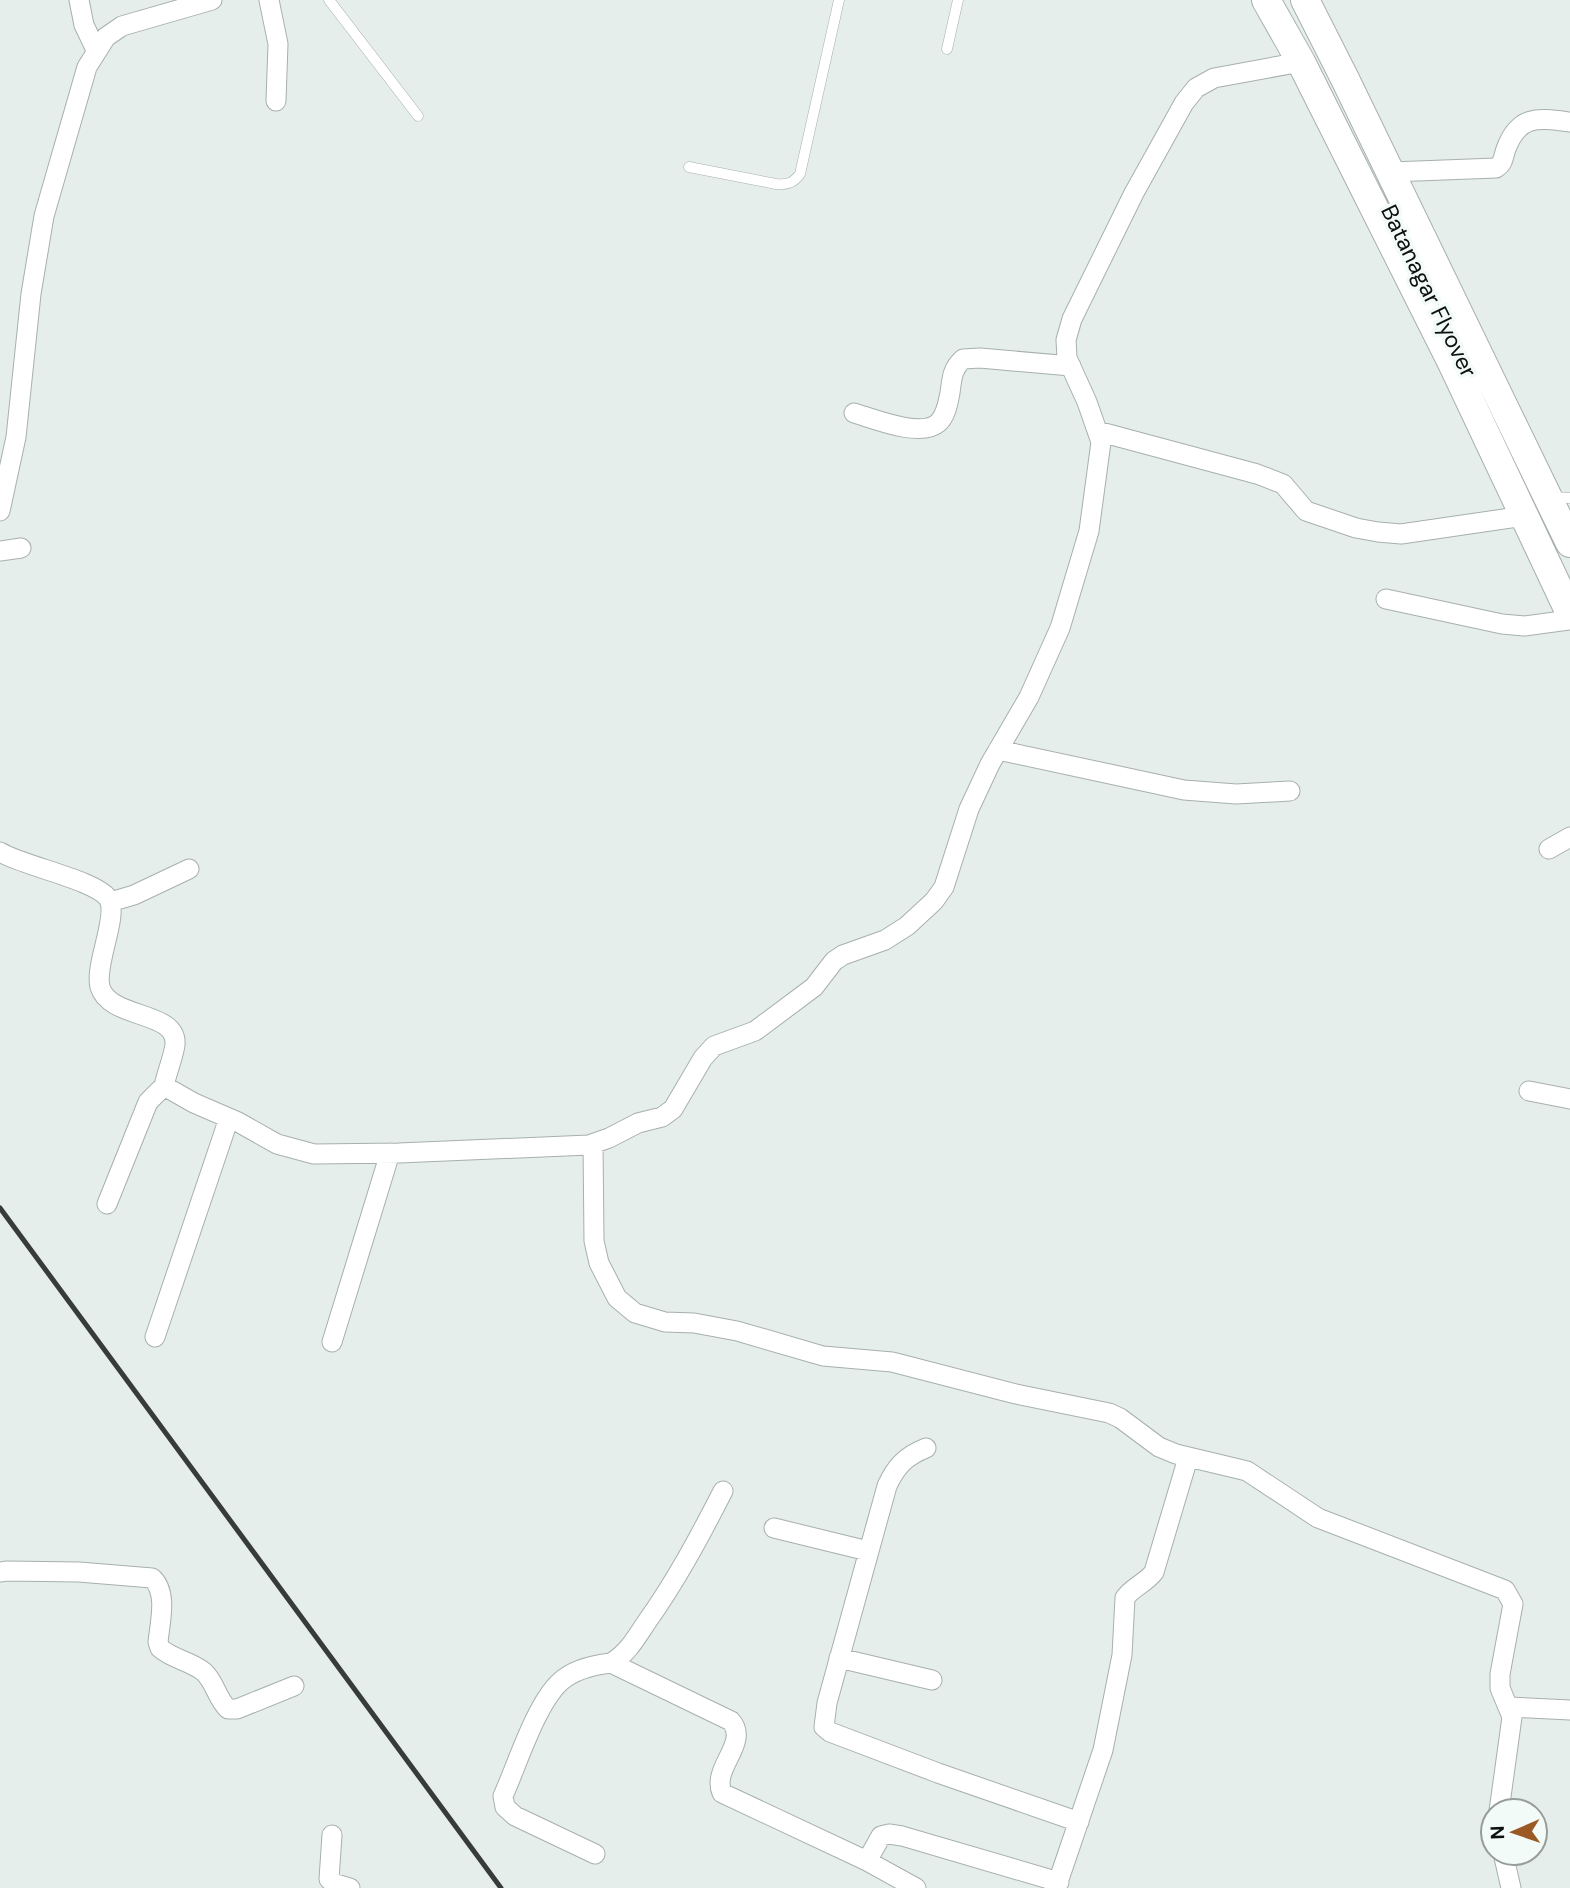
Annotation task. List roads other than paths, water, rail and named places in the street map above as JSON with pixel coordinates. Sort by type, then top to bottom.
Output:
[{"type":"street","points":[[79,0],[84,25],[96,50]]},
{"type":"street","points":[[0,511],[16,438],[31,294],[44,216],[87,67],[106,37],[122,26],[212,0]]},
{"type":"street","points":[[269,0],[278,44],[276,101]]},
{"type":"street","points":[[1266,0],[1301,62],[1452,363],[1570,613]]},
{"type":"street","name":"Batanagar Flyover","points":[[1283,0],[1410,251],[1570,584]]},
{"type":"street","points":[[1305,0],[1391,173],[1559,497],[1570,544]]},
{"type":"street","points":[[164,1086],[277,1144],[314,1154],[593,1144],[638,1123],[662,1117],[673,1109],[703,1058],[714,1046],[755,1031],[814,987],[834,961],[885,940],[907,926],[934,901],[944,887],[969,809],[998,750],[1029,697],[1060,628],[1089,531],[1101,442],[1067,358],[1066,341],[1072,319],[1134,193],[1184,103],[1196,88],[1214,78],[1301,62]]},
{"type":"street","points":[[1391,173],[1496,168],[1502,164],[1513,135],[1527,121],[1539,118],[1570,122]]},
{"type":"street","points":[[854,413],[907,428],[927,429],[939,423],[946,411],[953,368],[963,359],[1071,366]]},
{"type":"street","points":[[1097,431],[1258,474],[1283,484],[1306,511],[1356,528],[1401,534],[1524,516]]},
{"type":"street","points":[[0,551],[21,548]]},
{"type":"street","points":[[1386,599],[1502,624],[1524,626],[1570,620]]},
{"type":"street","points":[[998,750],[1184,790],[1236,794],[1290,791]]},
{"type":"street","points":[[1549,849],[1570,837]]},
{"type":"street","points":[[0,852],[10,858],[71,877],[105,894],[110,902],[110,921],[98,975],[100,989],[113,1005],[168,1026],[174,1035],[175,1044],[164,1086],[153,1094],[148,1102],[107,1204]]},
{"type":"street","points":[[110,902],[134,895],[189,869]]},
{"type":"street","points":[[1529,1091],[1570,1098]]},
{"type":"street","points":[[155,1337],[229,1118]]},
{"type":"street","points":[[593,1144],[594,1241],[599,1263],[617,1297],[635,1313],[665,1322],[694,1323],[737,1331],[823,1356],[892,1362],[1016,1394],[1109,1413],[1159,1447],[1188,1458],[1248,1471],[1318,1518],[1505,1590],[1513,1604],[1500,1674],[1500,1688],[1511,1717],[1501,1797]]},
{"type":"street","points":[[332,1342],[390,1153]]},
{"type":"street","points":[[926,1448],[910,1454],[891,1475],[839,1658],[824,1727],[938,1773],[1079,1822]]},
{"type":"street","points":[[867,1861],[881,1836],[889,1834],[1057,1885],[1103,1749],[1122,1655],[1125,1598],[1154,1572],[1188,1458]]},
{"type":"street","points":[[595,1854],[515,1816],[505,1807],[503,1796],[538,1716],[552,1691],[573,1673],[594,1665],[611,1663],[628,1650],[698,1540],[723,1491]]},
{"type":"street","points":[[774,1528],[868,1551]]},
{"type":"street","points":[[0,1572],[79,1572],[152,1578],[159,1585],[161,1601],[158,1642],[160,1648],[202,1670],[228,1709],[237,1709],[294,1686]]},
{"type":"street","points":[[839,1658],[933,1680]]},
{"type":"street","points":[[611,1663],[731,1721],[737,1728],[737,1738],[719,1777],[722,1793],[867,1861],[916,1888]]},
{"type":"street","points":[[1509,1707],[1570,1710]]},
{"type":"street","points":[[332,1835],[329,1879],[333,1883],[350,1888]]},
{"type":"street","points":[[1506,1867],[1511,1888]]},
{"type":"lane","points":[[328,0],[418,116]]},
{"type":"lane","points":[[689,167],[776,184],[794,182],[800,174],[839,0]]},
{"type":"lane","points":[[947,49],[958,0]]},
{"type":"railway","points":[[0,1208],[501,1888]]}]
